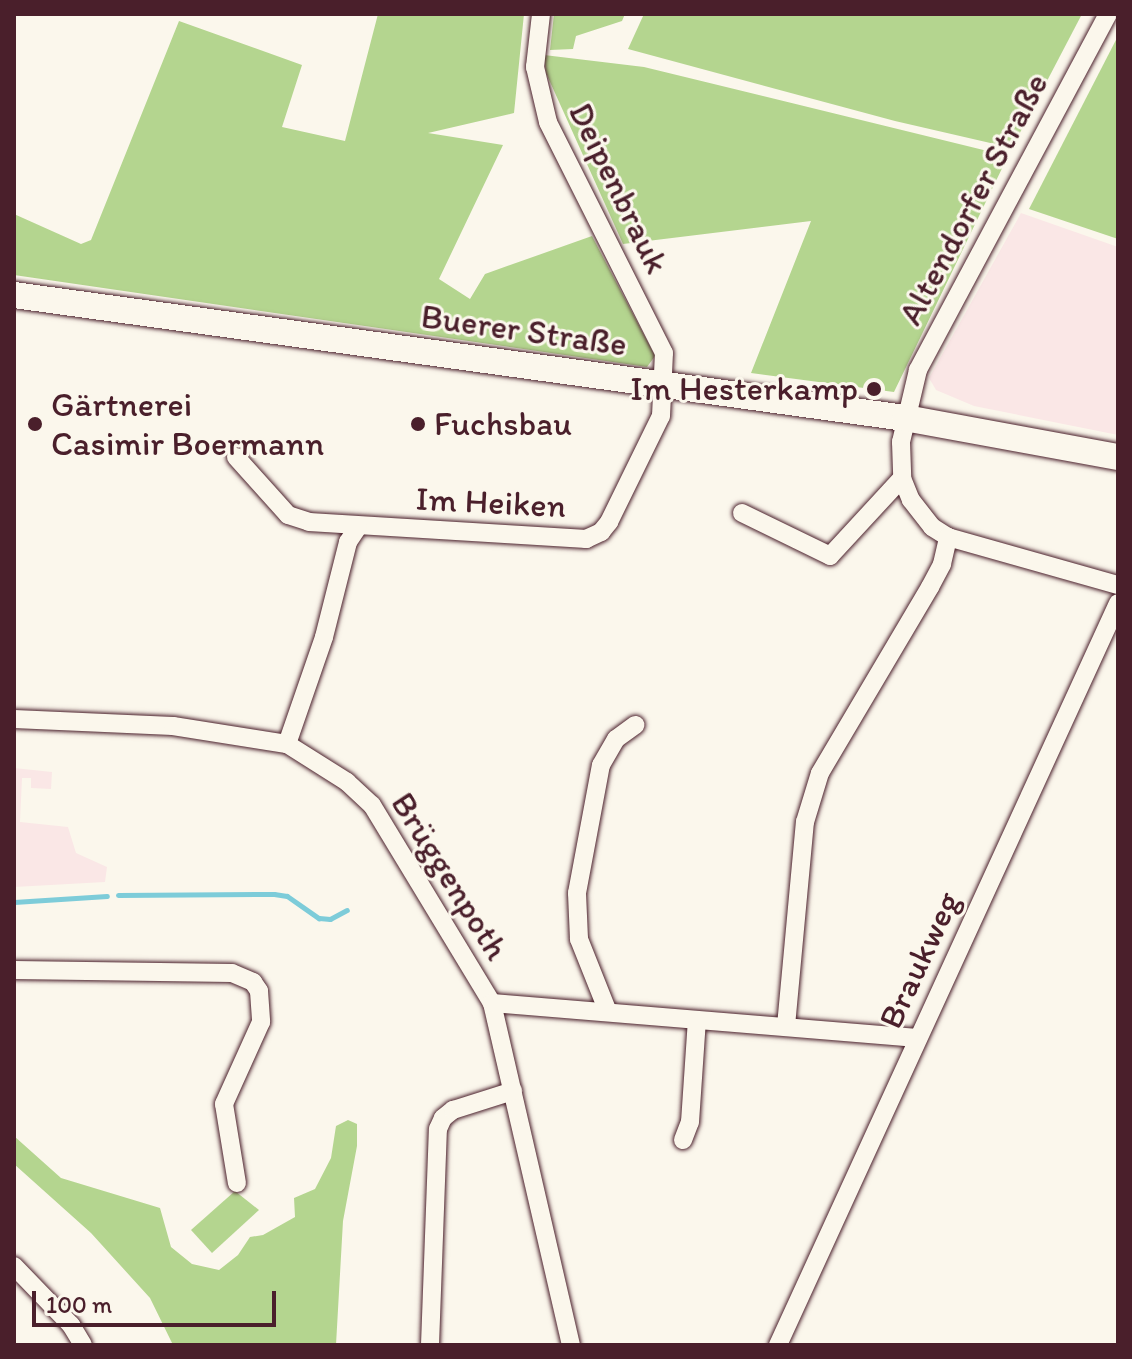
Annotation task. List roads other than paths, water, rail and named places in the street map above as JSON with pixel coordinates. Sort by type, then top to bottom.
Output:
[{"type":"main road","name":"Buerer Straße","points":[[14,295],[905,418],[1118,457]]},
{"type":"street","name":"Deipenbrauk","points":[[541,14],[535,67],[548,122],[660,342],[664,353],[664,385]]},
{"type":"street","name":"Altendorfer Straße","points":[[905,418],[918,370],[1108,14]]},
{"type":"street","name":"Im Heiken","points":[[236,457],[288,515],[309,522],[586,539],[601,532],[609,522],[661,416],[664,385]]},
{"type":"street","points":[[905,418],[901,442],[902,478],[911,500],[932,527],[948,537],[1118,585]]},
{"type":"street","points":[[742,513],[830,556],[902,478]]},
{"type":"street","points":[[287,744],[324,637],[348,542],[358,527]]},
{"type":"street","points":[[786,1026],[805,822],[820,773],[930,587],[942,564],[948,537]]},
{"type":"street","name":"Braukweg","points":[[778,1345],[1118,603]]},
{"type":"street","name":"Brüggenpoth","points":[[14,719],[173,726],[287,744],[347,782],[372,805],[492,1003],[571,1345]]},
{"type":"street","points":[[608,1012],[579,939],[577,893],[601,765],[616,739],[635,725]]},
{"type":"street","points":[[14,970],[232,973],[253,982],[259,991],[261,1022],[224,1104],[237,1183]]},
{"type":"street","points":[[492,1003],[918,1038]]},
{"type":"street","points":[[683,1140],[690,1122],[697,1020]]},
{"type":"street","points":[[430,1345],[438,1129],[443,1118],[453,1110],[513,1091]]},
{"type":"street","points":[[14,1266],[71,1325],[83,1345]]},
{"type":"waterway","points":[[118,895],[274,894],[287,896],[319,918],[330,919],[347,910]]},
{"type":"waterway","points":[[14,902],[107,896]]},
{"type":"place","name":"Im Hesterkamp","points":[[874,389]]},
{"type":"place","name":"Gärtnerei Casimir Boermann","points":[[35,424]]},
{"type":"place","name":"Fuchsbau","points":[[418,424]]}]
